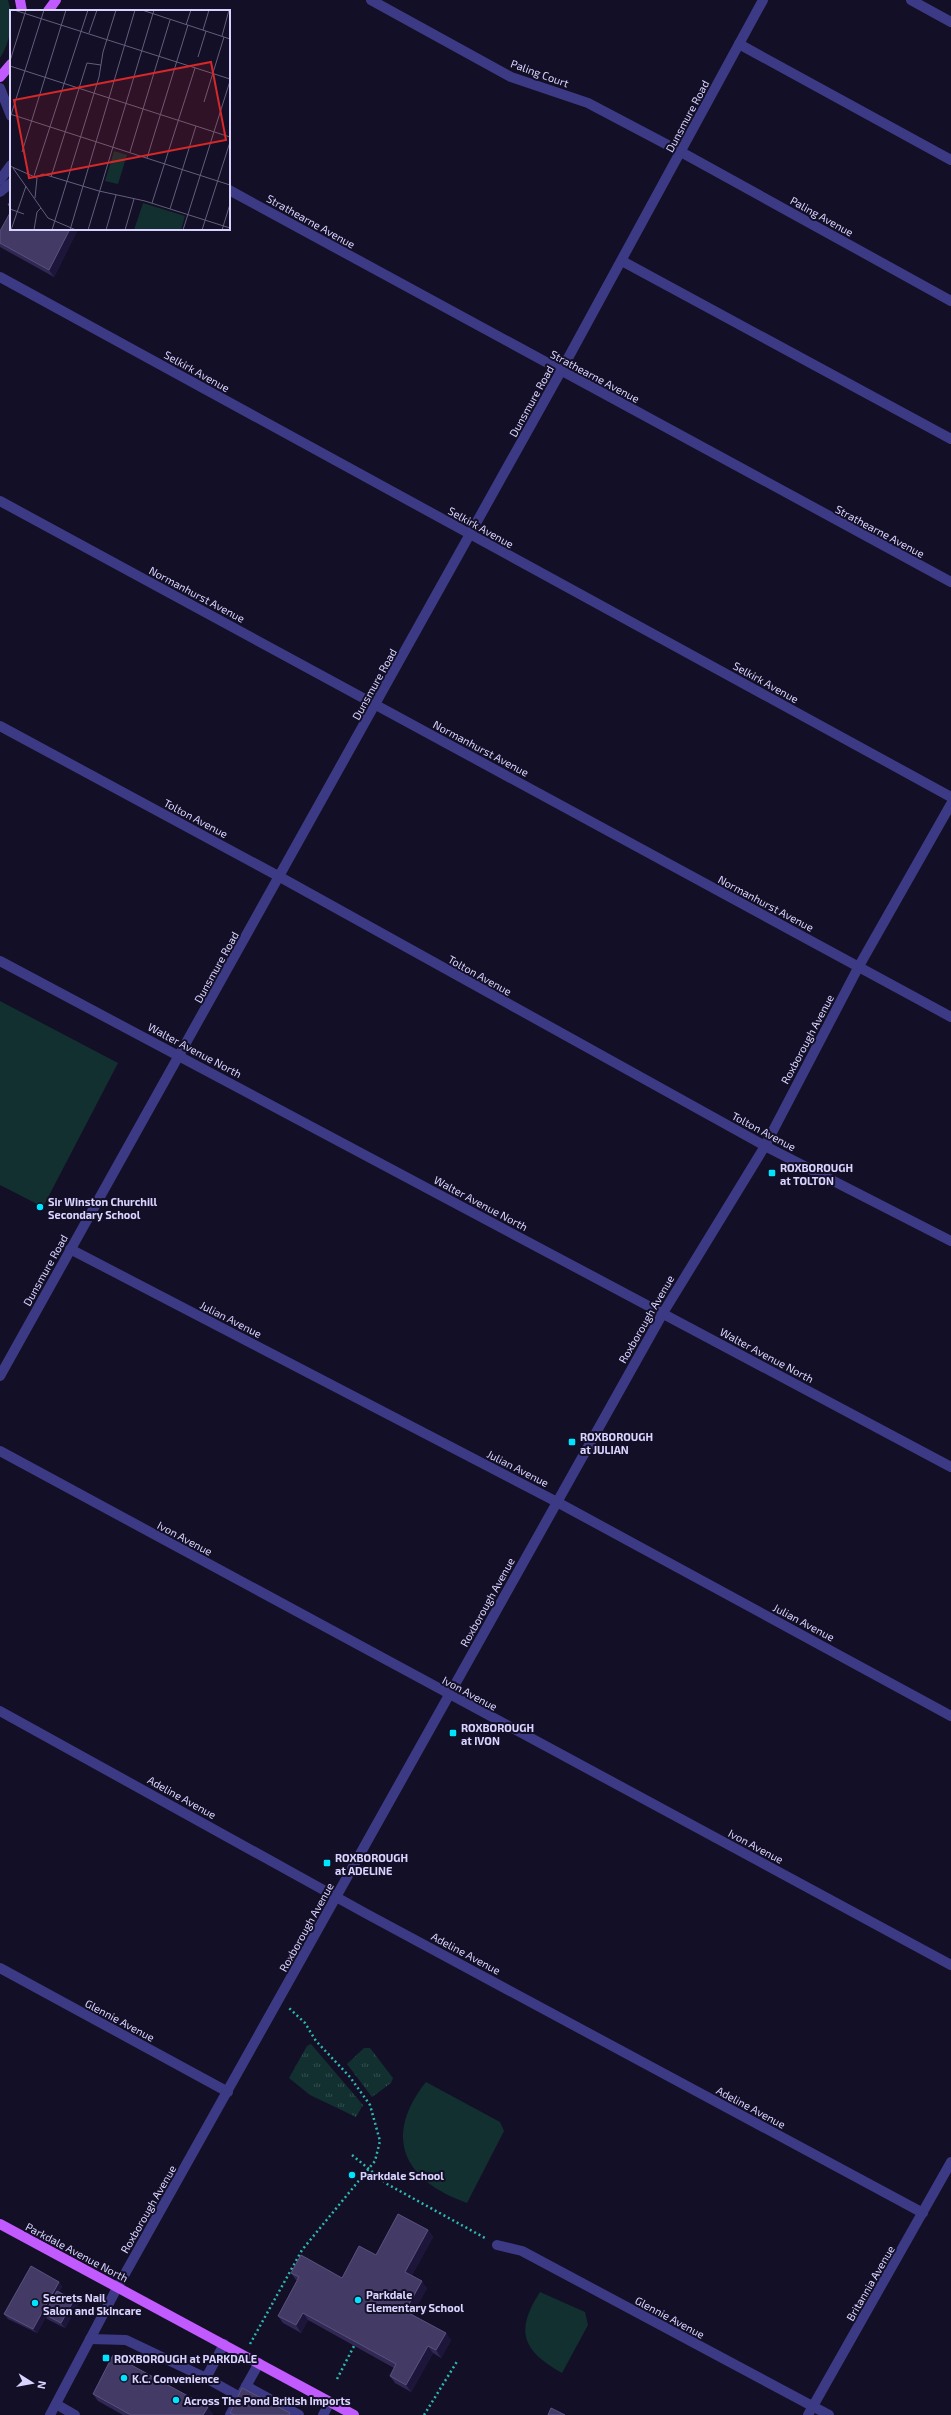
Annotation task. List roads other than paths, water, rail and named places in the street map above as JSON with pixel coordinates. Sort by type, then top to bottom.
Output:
[{"type":"main road","points":[[20,0],[22,10]]},
{"type":"main road","points":[[49,10],[56,0]]},
{"type":"main road","points":[[0,77],[10,67]]},
{"type":"main road","name":"Parkdale Avenue North","points":[[0,2224],[354,2415]]},
{"type":"street","name":"Paling Court","points":[[371,0],[511,77],[588,103],[681,152]]},
{"type":"street","name":"Dunsmure Road","points":[[0,1376],[181,1056],[376,705],[622,261],[763,0]]},
{"type":"street","points":[[911,0],[951,22]]},
{"type":"street","points":[[739,44],[951,160]]},
{"type":"street","points":[[0,88],[10,113]]},
{"type":"street","name":"Paling Avenue","points":[[681,152],[951,301]]},
{"type":"street","points":[[0,180],[10,166]]},
{"type":"street","points":[[0,192],[10,184]]},
{"type":"street","name":"Strathearne Avenue","points":[[230,191],[951,582]]},
{"type":"street","points":[[622,261],[951,439]]},
{"type":"street","name":"Selkirk Avenue","points":[[0,277],[951,797]]},
{"type":"street","name":"Normanhurst Avenue","points":[[0,501],[859,966],[951,1018]]},
{"type":"street","name":"Tolton Avenue","points":[[0,726],[280,877],[765,1146],[951,1241]]},
{"type":"street","name":"Roxborough Avenue","points":[[50,2415],[117,2288],[663,1313],[765,1146],[859,966],[951,804]]},
{"type":"street","name":"Walter Avenue North","points":[[0,961],[951,1467]]},
{"type":"street","name":"Julian Avenue","points":[[70,1250],[557,1502],[951,1716]]},
{"type":"street","name":"Ivon Avenue","points":[[0,1452],[951,1965]]},
{"type":"street","name":"Adeline Avenue","points":[[0,1711],[337,1896],[365,1913],[923,2213]]},
{"type":"street","name":"Glennie Avenue","points":[[0,1968],[228,2092]]},
{"type":"street","name":"Britannia Avenue","points":[[811,2411],[951,2162]]},
{"type":"street","name":"Glennie Avenue","points":[[497,2244],[522,2251],[811,2411],[829,2415]]},
{"type":"street","points":[[90,2339],[126,2340],[206,2378],[240,2397]]},
{"type":"street","points":[[206,2378],[224,2344]]},
{"type":"street","points":[[230,2415],[259,2363]]},
{"type":"street","points":[[246,2386],[299,2415]]},
{"type":"street","points":[[323,2415],[330,2402]]},
{"type":"street","points":[[56,2404],[75,2415]]},
{"type":"place","name":"ROXBOROUGH at TOLTON","points":[[772,1173]]},
{"type":"place","name":"Sir Winston Churchill Secondary School","points":[[40,1207]]},
{"type":"place","name":"ROXBOROUGH at JULIAN","points":[[572,1442]]},
{"type":"place","name":"ROXBOROUGH at IVON","points":[[453,1733]]},
{"type":"place","name":"ROXBOROUGH at ADELINE","points":[[327,1863]]},
{"type":"place","name":"Parkdale School","points":[[352,2175]]},
{"type":"place","name":"Parkdale Elementary School","points":[[358,2300]]},
{"type":"place","name":"Secrets Nail Salon and Skincare","points":[[35,2303]]},
{"type":"place","name":"ROXBOROUGH at PARKDALE","points":[[106,2358]]},
{"type":"place","name":"K.C. Convenience","points":[[124,2378]]},
{"type":"place","name":"Across The Pond British Imports","points":[[176,2400]]}]
